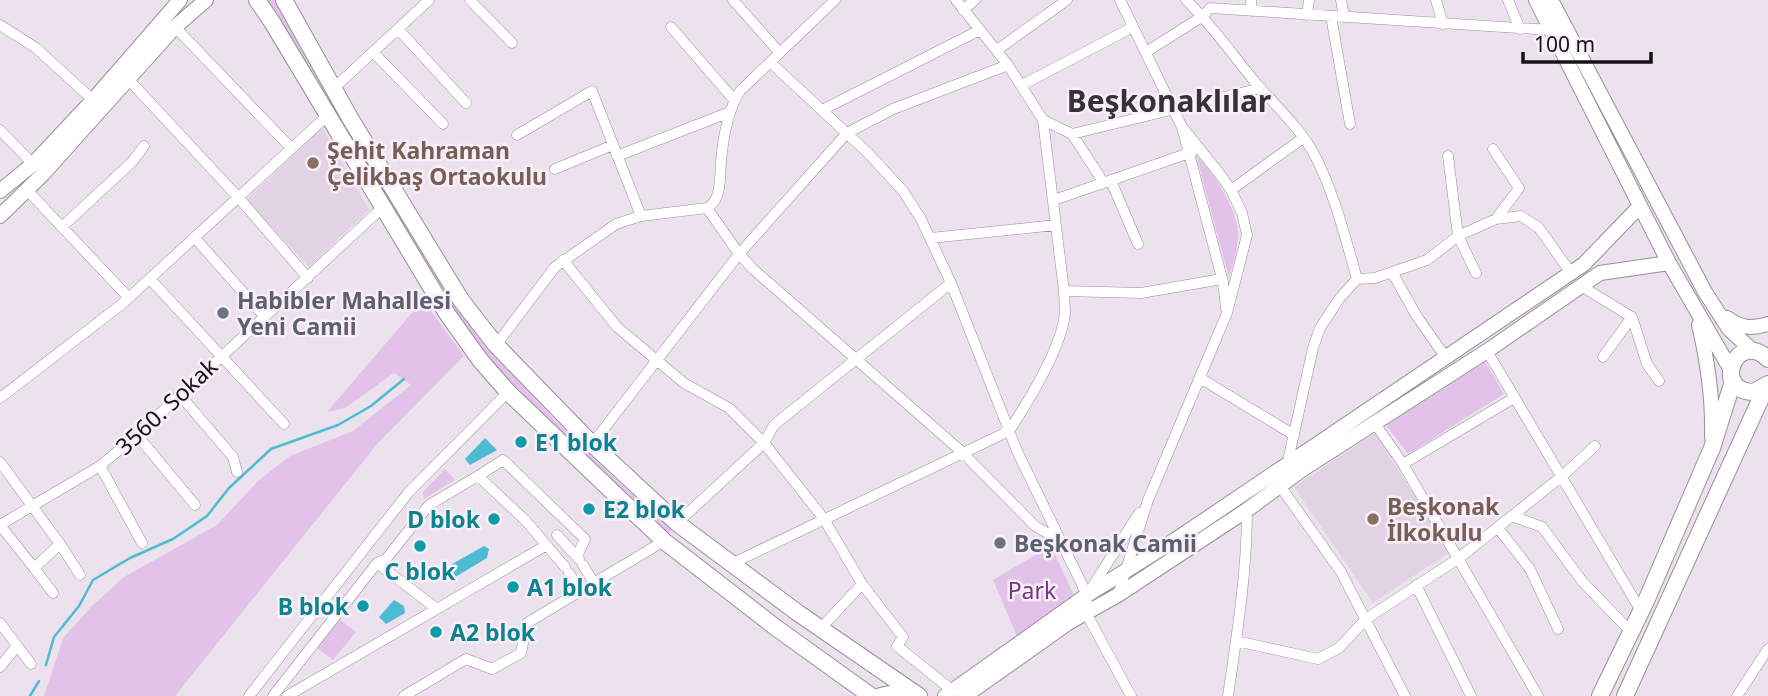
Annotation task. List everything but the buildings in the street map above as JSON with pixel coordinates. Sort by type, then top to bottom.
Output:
[{"type":"main road","points":[[257,0],[459,332],[508,392],[664,541],[866,694]]},
{"type":"main road","points":[[284,0],[333,89],[461,300],[496,345],[592,444],[677,523],[820,629],[913,692]]},
{"type":"main road","points":[[1600,696],[1641,611],[1712,447],[1736,358],[1740,354],[1759,353],[1768,337]]},
{"type":"main road","points":[[1732,375],[1742,390],[1748,392],[1767,386]]},
{"type":"main road","points":[[1625,696],[1767,386]]},
{"type":"street","points":[[0,191],[33,164],[180,0]]},
{"type":"street","points":[[0,216],[129,80],[175,27],[206,0]]},
{"type":"street","points":[[470,0],[512,43]]},
{"type":"street","points":[[733,0],[779,52]]},
{"type":"street","points":[[496,345],[555,267],[616,224],[641,216],[706,208],[717,198],[734,100],[779,52],[835,0]]},
{"type":"street","points":[[731,564],[1009,431],[1028,402],[1055,345],[1065,313],[1064,291],[1043,120],[1009,65],[956,0]]},
{"type":"street","points":[[963,10],[975,0]]},
{"type":"street","points":[[997,50],[1068,0]]},
{"type":"street","points":[[1120,0],[1182,127],[1222,279],[1227,313]]},
{"type":"street","points":[[1186,0],[1207,8],[1251,5],[1307,15],[1551,30]]},
{"type":"street","points":[[1307,15],[1309,0]]},
{"type":"street","points":[[1341,0],[1344,17]]},
{"type":"street","points":[[1436,0],[1443,24]]},
{"type":"street","points":[[1508,0],[1520,29]]},
{"type":"street","points":[[1536,0],[1669,263],[1732,375]]},
{"type":"street","points":[[1551,0],[1717,312],[1729,329],[1759,353]]},
{"type":"street","points":[[333,89],[374,53],[424,2]]},
{"type":"street","points":[[1146,52],[1207,8]]},
{"type":"street","points":[[1207,8],[1261,88],[1313,154],[1343,229],[1357,279]]},
{"type":"street","points":[[1331,16],[1350,124]]},
{"type":"street","points":[[0,25],[36,48],[93,100]]},
{"type":"street","points":[[175,27],[291,148]]},
{"type":"street","points":[[671,27],[734,100]]},
{"type":"street","points":[[1023,85],[1133,27]]},
{"type":"street","points":[[398,29],[466,103]]},
{"type":"street","points":[[822,110],[980,30]]},
{"type":"street","points":[[374,53],[443,124]]},
{"type":"street","points":[[770,62],[847,133],[903,191],[931,238],[1009,431],[1087,595]]},
{"type":"street","points":[[592,444],[739,254],[847,133],[893,108],[1009,65]]},
{"type":"street","points":[[129,80],[237,196],[308,278]]},
{"type":"street","points":[[1072,134],[1261,88]]},
{"type":"street","points":[[517,135],[592,91],[641,216]]},
{"type":"street","points":[[617,156],[730,112]]},
{"type":"street","points":[[0,398],[129,298],[237,196],[328,116]]},
{"type":"street","points":[[1043,120],[1072,134],[1100,177],[1107,183],[1138,244]]},
{"type":"street","points":[[1118,596],[1148,500],[1227,313],[1247,235],[1242,213],[1231,190],[1182,127]]},
{"type":"street","points":[[0,130],[33,164]]},
{"type":"street","points":[[1231,190],[1303,138]]},
{"type":"street","points":[[555,169],[613,145]]},
{"type":"street","points":[[62,227],[132,162],[144,146]]},
{"type":"street","points":[[1054,200],[1200,149]]},
{"type":"street","points":[[1493,149],[1520,188],[1496,219]]},
{"type":"street","points":[[1448,156],[1458,236],[1476,273]]},
{"type":"street","points":[[27,190],[129,298]]},
{"type":"street","points":[[954,694],[1087,595],[1287,465],[1584,264],[1640,206]]},
{"type":"street","name":"3560. Sokak","points":[[0,525],[100,466],[137,435],[383,207]]},
{"type":"street","points":[[706,208],[753,269],[858,358],[962,452],[1035,526],[1060,541]]},
{"type":"street","points":[[1280,486],[1320,328],[1339,299],[1357,279],[1375,278],[1427,260],[1458,236],[1496,219],[1521,216],[1539,228],[1571,273]]},
{"type":"street","points":[[931,238],[1056,225]]},
{"type":"street","points":[[194,237],[264,316]]},
{"type":"street","points":[[564,260],[617,327],[684,383],[729,408],[764,443],[824,519],[862,584],[903,637],[897,646],[954,694]]},
{"type":"street","points":[[954,694],[1118,596],[1374,422],[1487,351],[1601,273],[1669,263]]},
{"type":"street","points":[[1392,272],[1416,315],[1446,358]]},
{"type":"street","points":[[150,279],[285,424]]},
{"type":"street","points":[[1064,291],[1141,293],[1222,279]]},
{"type":"street","points":[[677,523],[764,443],[775,425],[951,283]]},
{"type":"street","points":[[1581,286],[1632,317],[1647,364],[1659,381]]},
{"type":"street","points":[[1696,310],[1707,357],[1713,404],[1712,447]]},
{"type":"street","points":[[1717,312],[1738,326],[1751,328],[1768,324]]},
{"type":"street","points":[[1603,357],[1632,317]]},
{"type":"street","points":[[1487,351],[1641,611]]},
{"type":"street","points":[[1200,378],[1294,435]]},
{"type":"street","points":[[249,696],[408,493],[508,392]]},
{"type":"street","points":[[179,394],[233,457],[237,471]]},
{"type":"street","points":[[1403,464],[1514,398]]},
{"type":"street","points":[[1374,422],[1403,464],[1538,696]]},
{"type":"street","points":[[137,435],[195,505]]},
{"type":"street","points":[[1236,641],[1318,659],[1339,648],[1366,620],[1459,558],[1561,477],[1595,446]]},
{"type":"street","points":[[273,696],[376,563],[386,559],[429,505],[503,460],[585,539],[580,560]]},
{"type":"street","points":[[0,462],[80,575]]},
{"type":"street","points":[[100,466],[142,543]]},
{"type":"street","points":[[478,476],[526,522],[567,570],[580,591]]},
{"type":"street","points":[[1280,486],[1341,572],[1405,696]]},
{"type":"street","points":[[1131,696],[1086,613],[1087,595],[1148,500]]},
{"type":"street","points":[[1228,696],[1247,537],[1247,510]]},
{"type":"street","points":[[1512,516],[1542,527],[1582,581],[1631,632]]},
{"type":"street","points":[[0,525],[53,593]]},
{"type":"street","points":[[1498,528],[1530,569],[1558,629]]},
{"type":"street","points":[[558,535],[580,560],[594,583]]},
{"type":"street","points":[[404,696],[466,659],[492,669],[521,653],[527,623],[664,541]]},
{"type":"street","points":[[33,568],[60,544]]},
{"type":"street","points":[[288,696],[545,546]]},
{"type":"street","points":[[376,563],[437,609]]},
{"type":"street","points":[[820,629],[862,584]]},
{"type":"street","points":[[1416,585],[1471,696]]},
{"type":"street","points":[[0,623],[31,664]]},
{"type":"street","points":[[0,667],[18,646]]},
{"type":"street","points":[[1737,696],[1768,649]]},
{"type":"street","points":[[866,694],[913,692]]},
{"type":"shaded area","name":"Şehit Kahraman Çelikbaş Ortaokulu","points":[[322,127],[369,210],[309,267],[246,200]]},
{"type":"shaded area","name":"Beşkonak İlkokulu","points":[[1375,433],[1450,552],[1373,603],[1294,487]]},
{"type":"green space","points":[[263,0],[278,0],[491,350],[578,443],[672,529],[666,535],[518,396],[463,328]]},
{"type":"green space","points":[[1196,155],[1223,191],[1237,224],[1237,245],[1229,278]]},
{"type":"green space","points":[[423,300],[464,356],[378,443],[175,696],[44,696],[63,638],[92,606],[124,577],[217,525],[258,481],[290,456],[353,431],[411,385],[394,373],[345,408],[327,412]]},
{"type":"green space","points":[[1485,362],[1504,394],[1408,454],[1386,425]]},
{"type":"green space","points":[[445,469],[455,480],[424,499],[422,493]]},
{"type":"green space","name":"Park","points":[[1051,546],[1074,595],[1017,636],[993,580]]},
{"type":"green space","points":[[339,619],[356,632],[333,660],[317,648]]},
{"type":"water","points":[[485,438],[497,450],[470,465],[465,459]]},
{"type":"water","points":[[484,546],[489,549],[487,558],[452,579],[445,568]]},
{"type":"water","points":[[394,600],[404,606],[405,613],[386,624],[379,617]]},
{"type":"waterway","points":[[46,665],[54,637],[79,606],[93,580],[130,558],[173,539],[207,516],[229,488],[271,449],[338,425],[371,406],[404,379]]},
{"type":"waterway","points":[[30,696],[39,681]]},
{"type":"place","name":"Şehit Kahraman Çelikbaş Ortaokulu","points":[[313,163]]},
{"type":"place","name":"Habibler Mahallesi Yeni Camii","points":[[223,313]]},
{"type":"place","name":"E1 blok","points":[[521,442]]},
{"type":"place","name":"E2 blok","points":[[589,509]]},
{"type":"place","name":"D blok","points":[[494,519]]},
{"type":"place","name":"Beşkonak İlkokulu","points":[[1373,519]]},
{"type":"place","name":"Beşkonak Camii","points":[[1000,543]]},
{"type":"place","name":"C blok","points":[[420,546]]},
{"type":"place","name":"A1 blok","points":[[513,587]]},
{"type":"place","name":"B blok","points":[[363,606]]},
{"type":"place","name":"A2 blok","points":[[436,632]]},
{"type":"district","name":"Beşkonaklılar","points":[[1169,100]]}]
